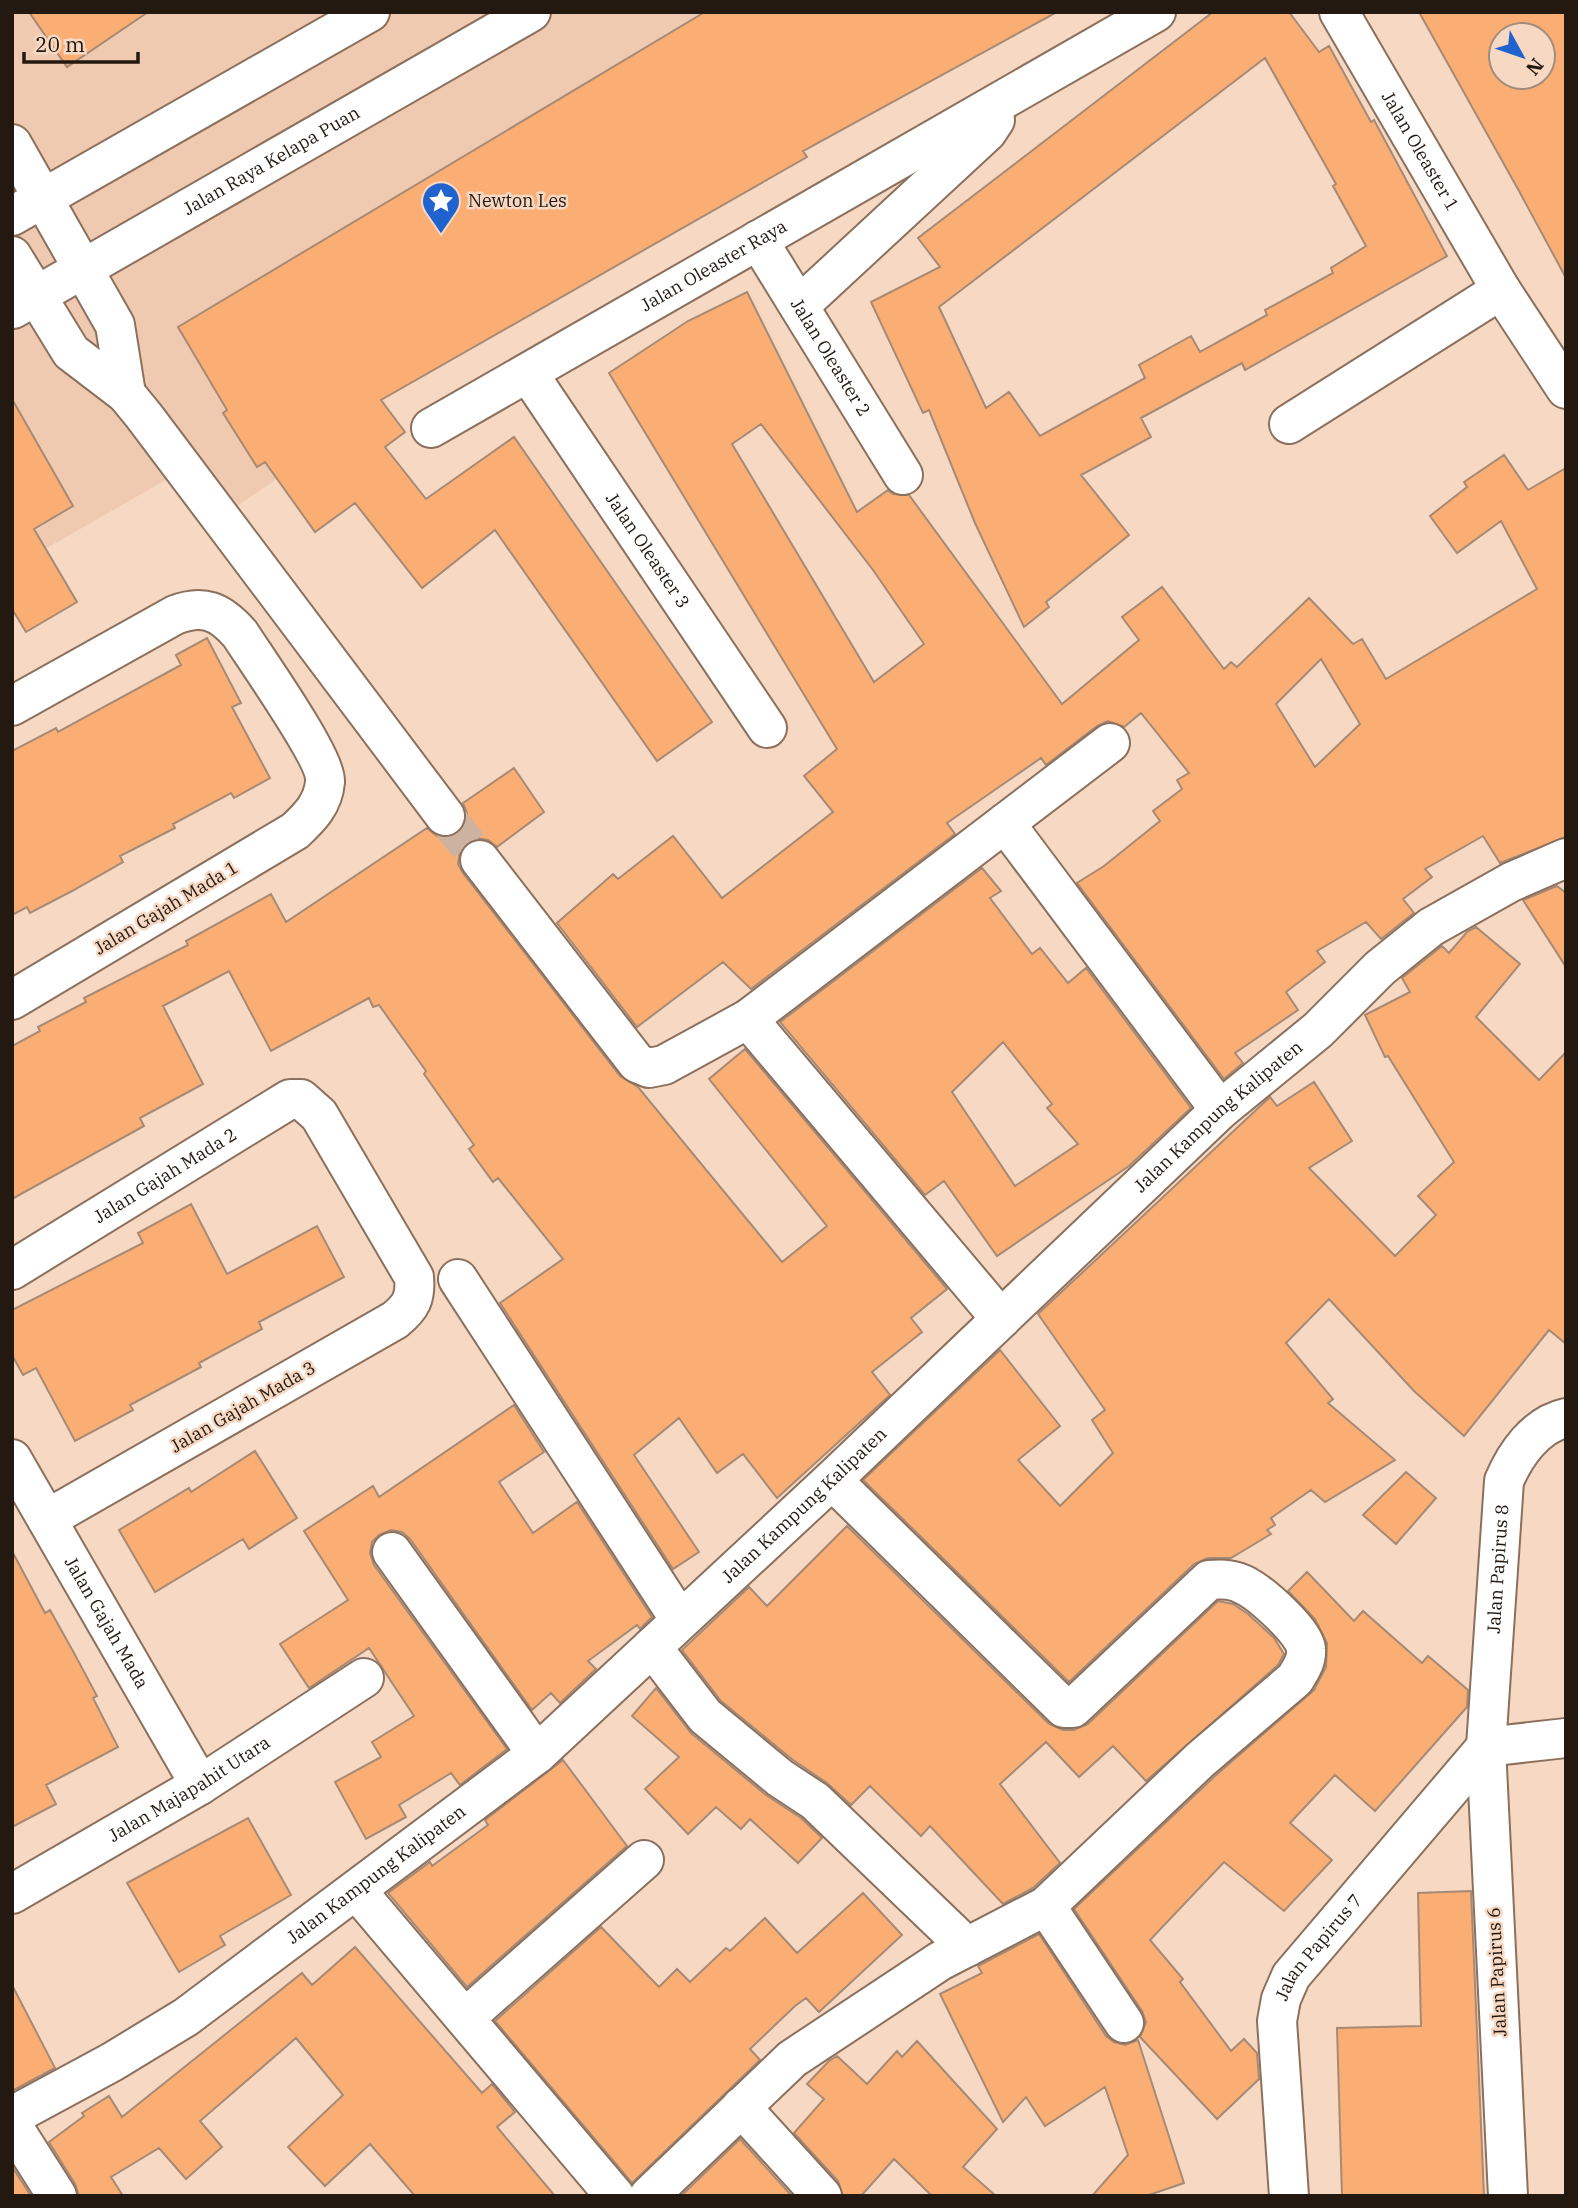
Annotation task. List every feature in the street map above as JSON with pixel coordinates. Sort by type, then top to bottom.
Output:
[{"type":"street","points":[[28,207],[370,12]]},
{"type":"street","name":"Jalan Raya Kelapa Puan","points":[[23,303],[531,12]]},
{"type":"street","name":"Jalan Oleaster Raya","points":[[431,428],[1156,12]]},
{"type":"street","name":"Jalan Oleaster 1","points":[[1339,12],[1502,290],[1566,389]]},
{"type":"street","points":[[799,306],[987,131],[996,118],[998,104]]},
{"type":"street","points":[[12,144],[28,207],[84,268],[115,325],[126,394]]},
{"type":"street","name":"Jalan Oleaster 2","points":[[758,240],[903,475]]},
{"type":"street","points":[[12,256],[23,303],[71,352],[126,394],[444,816]]},
{"type":"street","points":[[1289,424],[1502,290]]},
{"type":"street","name":"Jalan Oleaster 3","points":[[528,373],[767,728]]},
{"type":"street","name":"Jalan Gajah Mada 1","points":[[12,706],[175,615],[193,608],[209,609],[228,620],[240,634],[316,755],[325,781],[316,811],[295,831],[12,1000]]},
{"type":"street","points":[[480,860],[637,1063],[649,1068],[664,1065],[748,1019],[1110,743]]},
{"type":"street","points":[[1005,823],[1220,1110]]},
{"type":"street","name":"Jalan Kampung Kalipaten","points":[[12,2116],[112,2062],[186,2017],[537,1754],[832,1480],[1220,1110],[1318,1030],[1380,968],[1430,927],[1511,882],[1566,858]]},
{"type":"street","points":[[748,1019],[1001,1319]]},
{"type":"street","name":"Jalan Gajah Mada 2","points":[[12,1270],[290,1100],[301,1099],[318,1115],[414,1278]]},
{"type":"street","name":"Jalan Gajah Mada 3","points":[[47,1520],[395,1320],[407,1310],[416,1295],[414,1278]]},
{"type":"street","points":[[458,1279],[680,1620]]},
{"type":"street","name":"Jalan Papirus 8","points":[[1486,1747],[1504,1482],[1516,1455],[1538,1434],[1566,1418]]},
{"type":"street","name":"Jalan Gajah Mada","points":[[12,1459],[200,1785]]},
{"type":"street","points":[[649,2196],[792,2059],[940,1961],[1046,1906],[1191,1768],[1295,1679],[1305,1662],[1307,1646],[1298,1630],[1247,1586],[1229,1579],[1209,1580],[1073,1708],[1064,1708],[832,1480]]},
{"type":"street","points":[[393,1552],[537,1754]]},
{"type":"street","points":[[652,1647],[705,1716],[780,1778],[815,1801],[967,1947]]},
{"type":"street","name":"Jalan Majapahit Utara","points":[[12,1894],[200,1785],[365,1678]]},
{"type":"street","points":[[1486,1747],[1566,1738]]},
{"type":"street","name":"Jalan Papirus 7","points":[[1289,2196],[1277,2021],[1286,1987],[1299,1966],[1486,1747]]},
{"type":"street","name":"Jalan Papirus 6","points":[[1486,1747],[1508,2196]]},
{"type":"street","points":[[465,2018],[644,1860]]},
{"type":"street","points":[[356,1890],[615,2196]]},
{"type":"street","points":[[1046,1906],[1124,2023]]},
{"type":"street","points":[[741,2107],[822,2196]]},
{"type":"street","points":[[12,2125],[57,2196]]},
{"type":"shaded area","points":[[12,12],[931,12],[355,341],[386,404],[208,526],[178,473],[12,568]]},
{"type":"building","points":[[29,12],[148,12],[67,67]]},
{"type":"building","points":[[705,12],[1057,12],[803,151],[807,157],[381,400],[405,432],[385,447],[426,499],[514,437],[712,722],[657,761],[495,530],[422,588],[355,503],[315,532],[265,462],[257,467],[223,413],[227,410],[178,327]]},
{"type":"building","points":[[1213,12],[1289,12],[1319,52],[1329,46],[1371,122],[1374,120],[1447,256],[1245,370],[1242,363],[1141,418],[1151,437],[1081,475],[1129,535],[1046,602],[1049,607],[1024,627],[975,523],[929,410],[923,413],[871,302],[940,267],[918,238]],"holes":[[[1265,58],[1336,184],[1333,186],[1366,246],[1331,268],[1333,273],[1265,310],[1267,315],[1200,352],[1191,336],[1139,365],[1145,378],[1040,436],[1009,392],[986,408],[939,307]]]},
{"type":"building","points":[[1419,12],[1566,12],[1566,278],[1519,191]]},
{"type":"building","points":[[747,292],[857,512],[888,490],[893,494],[909,495],[1062,704],[1139,640],[1122,617],[1162,587],[1224,669],[1231,662],[1237,667],[1309,598],[1353,644],[1362,639],[1386,679],[1537,589],[1501,521],[1457,553],[1430,516],[1467,487],[1464,482],[1504,455],[1528,490],[1566,468],[1566,837],[1500,863],[1483,836],[1425,869],[1432,877],[1403,899],[1414,913],[1381,939],[1366,922],[1317,951],[1325,962],[1286,992],[1298,1010],[1235,1053],[1243,1063],[1224,1079],[1077,883],[1104,866],[1160,821],[1153,811],[1182,789],[1177,780],[1189,773],[1141,713],[1124,727],[1108,721],[1097,726],[1046,765],[1041,758],[947,823],[955,834],[751,989],[723,962],[637,1027],[557,923],[613,874],[618,879],[673,836],[722,898],[833,812],[804,776],[837,749],[609,373],[688,321]],"holes":[[[761,424],[873,570],[924,644],[874,682],[732,444]],[[1321,659],[1360,724],[1315,767],[1276,704]]]},
{"type":"building","points":[[12,399],[73,506],[34,529],[77,602],[26,632],[12,609]]},
{"type":"building","points":[[207,638],[241,703],[232,707],[270,778],[234,798],[231,793],[173,824],[175,828],[120,856],[123,862],[72,891],[30,913],[27,907],[12,915],[12,751],[56,728],[58,732],[181,665],[176,655]]},
{"type":"building","points":[[514,768],[544,812],[497,847],[488,840],[476,838],[467,842],[460,851],[458,864],[620,1076],[638,1087],[782,1262],[827,1226],[709,1079],[745,1049],[947,1289],[911,1318],[922,1332],[872,1372],[890,1395],[777,1498],[743,1454],[717,1473],[679,1418],[634,1455],[699,1552],[673,1569],[500,1303],[563,1259],[498,1178],[493,1182],[469,1149],[474,1145],[424,1074],[426,1071],[379,1005],[373,1007],[369,998],[271,1051],[229,971],[163,1006],[203,1084],[140,1118],[144,1126],[12,1199],[12,1046],[40,1031],[38,1027],[86,1002],[84,998],[188,945],[186,941],[271,894],[286,922],[427,828],[437,836],[448,838],[458,834],[465,824],[467,813],[463,803]]},
{"type":"building","points":[[982,868],[1001,891],[990,898],[1032,954],[1040,948],[1068,983],[1086,968],[1191,1108],[1129,1166],[997,1256],[944,1181],[925,1195],[780,1022]],"holes":[[[1003,1042],[1052,1104],[1047,1108],[1078,1144],[1015,1186],[952,1092]]]},
{"type":"building","points":[[1557,886],[1566,893],[1566,967],[1523,900]]},
{"type":"building","points":[[1476,927],[1520,964],[1476,1017],[1539,1080],[1566,1052],[1566,1344],[1549,1330],[1464,1436],[1414,1391],[1329,1299],[1286,1343],[1333,1399],[1328,1403],[1395,1460],[1325,1502],[1311,1490],[1271,1518],[1275,1525],[1267,1530],[1271,1534],[1231,1558],[1208,1558],[1194,1564],[1069,1682],[863,1480],[1000,1350],[1060,1426],[1018,1460],[1060,1506],[1113,1453],[1092,1420],[1105,1410],[1038,1314],[1270,1097],[1277,1106],[1314,1082],[1352,1141],[1309,1168],[1395,1256],[1436,1215],[1418,1196],[1454,1162],[1388,1056],[1385,1057],[1365,1015],[1410,992],[1402,978],[1442,946],[1449,953],[1467,932]]},
{"type":"building","points":[[191,1204],[227,1274],[317,1226],[344,1277],[259,1322],[262,1329],[199,1363],[201,1367],[130,1405],[133,1410],[75,1441],[36,1368],[23,1375],[12,1355],[12,1310],[143,1243],[138,1233]]},
{"type":"building","points":[[514,1405],[544,1452],[499,1482],[533,1533],[577,1502],[652,1617],[640,1629],[637,1625],[588,1661],[596,1669],[560,1703],[551,1693],[532,1710],[410,1539],[402,1532],[391,1530],[379,1535],[372,1542],[370,1553],[374,1565],[507,1749],[460,1785],[451,1773],[399,1805],[406,1817],[366,1839],[335,1782],[381,1757],[372,1742],[414,1716],[369,1648],[309,1688],[280,1644],[348,1600],[304,1531],[373,1486],[379,1497]]},
{"type":"building","points":[[255,1451],[297,1518],[249,1549],[243,1539],[155,1592],[119,1530],[189,1488],[191,1492]]},
{"type":"building","points":[[1406,1472],[1436,1498],[1396,1544],[1363,1515]]},
{"type":"building","points":[[847,1526],[1049,1724],[1063,1730],[1074,1730],[1088,1724],[1218,1601],[1233,1604],[1248,1614],[1274,1638],[1284,1654],[1278,1665],[1146,1781],[1113,1746],[1079,1777],[1046,1742],[1000,1784],[1060,1863],[1033,1888],[1003,1904],[930,1826],[921,1836],[870,1786],[851,1805],[827,1783],[793,1760],[721,1701],[682,1650],[749,1587],[767,1606]]},
{"type":"building","points":[[12,1551],[45,1613],[50,1610],[74,1653],[97,1696],[93,1698],[118,1747],[46,1785],[56,1804],[12,1827]]},
{"type":"building","points":[[1307,1572],[1354,1621],[1363,1611],[1422,1663],[1428,1656],[1468,1690],[1467,1707],[1375,1811],[1335,1775],[1290,1823],[1332,1860],[1284,1911],[1224,1862],[1150,1940],[1183,1979],[1180,1982],[1231,2051],[1244,2039],[1257,2053],[1259,2079],[1217,2119],[1140,2037],[1146,2022],[1142,2011],[1074,1909],[1215,1776],[1314,1690],[1326,1667],[1327,1643],[1315,1619],[1288,1591]]},
{"type":"building","points":[[656,1688],[691,1733],[766,1795],[801,1818],[822,1838],[798,1863],[750,1819],[741,1829],[716,1807],[688,1834],[645,1789],[679,1757],[632,1716]]},
{"type":"building","points":[[563,1760],[627,1846],[467,1987],[388,1893],[430,1862],[432,1866],[488,1825],[485,1820]]},
{"type":"building","points":[[248,1818],[291,1895],[220,1936],[225,1945],[179,1972],[127,1883]]},
{"type":"building","points":[[1471,1891],[1484,2196],[1342,2196],[1337,2028],[1421,2026],[1418,1893]]},
{"type":"building","points":[[863,1893],[902,1935],[819,2012],[806,1998],[795,2006],[750,2049],[760,2060],[632,2183],[495,2021],[601,1927],[659,1987],[677,1969],[690,1982],[726,1948],[730,1951],[765,1918],[797,1953]]},
{"type":"building","points":[[1039,1934],[1106,2036],[1125,2045],[1138,2040],[1184,2183],[1146,2196],[1092,2196],[1128,2155],[1105,2087],[1045,2126],[1026,2097],[1003,2122],[940,1994],[982,1973],[978,1966]]},
{"type":"building","points":[[355,1947],[482,2093],[492,2084],[515,2112],[497,2127],[555,2196],[415,2196],[370,2144],[325,2186],[288,2147],[343,2095],[296,2038],[200,2121],[222,2147],[186,2179],[159,2148],[111,2177],[123,2196],[79,2196],[75,2184],[49,2142],[84,2116],[82,2113],[109,2096],[122,2117],[302,1973],[312,1985]]},
{"type":"building","points":[[12,1985],[55,2068],[12,2091]]},
{"type":"building","points":[[917,2041],[997,2129],[963,2167],[996,2196],[932,2196],[894,2159],[861,2196],[843,2196],[838,2181],[794,2133],[824,2099],[807,2084],[829,2061],[837,2056],[867,2084],[897,2051],[902,2057]]},
{"type":"building","points":[[740,2139],[792,2196],[681,2196]]},
{"type":"building","points":[[13,2168],[31,2196],[12,2196]]},
{"type":"tunnel","points":[[445,816],[480,860]]},
{"type":"place","name":"Newton Les","points":[[441,235]]}]
